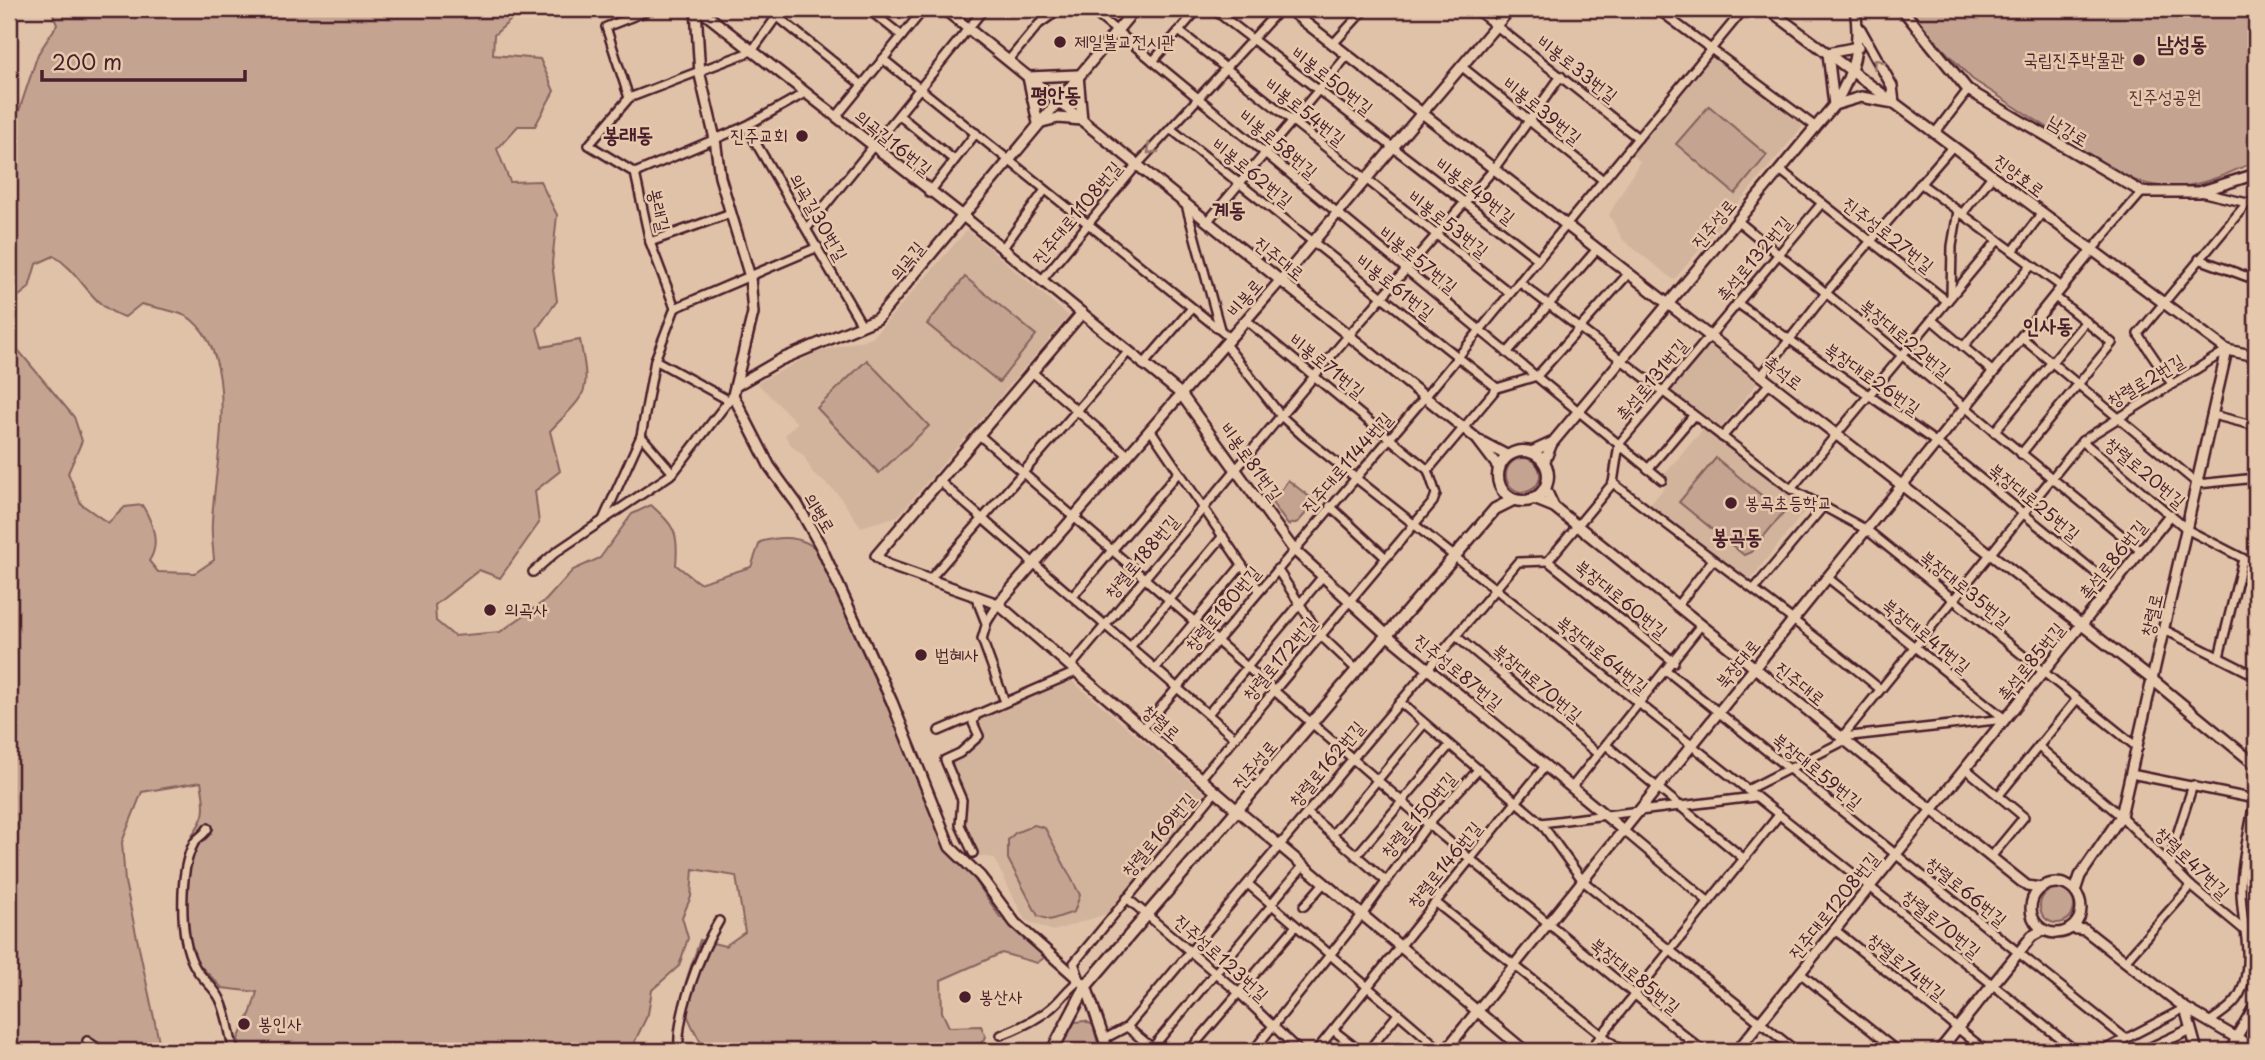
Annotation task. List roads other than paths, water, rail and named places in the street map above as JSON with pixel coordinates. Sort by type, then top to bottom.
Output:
[{"type":"main road","points":[[1495,509],[1513,500],[1534,499],[1545,488],[1548,475],[1544,463],[1531,452],[1523,451],[1508,456],[1499,468],[1497,479],[1502,491],[1513,500]]},
{"type":"main road","points":[[1495,509],[1502,491]]},
{"type":"main road","name":"진주성로","points":[[1052,1051],[1083,983],[1147,914],[1495,509]]},
{"type":"street","points":[[652,9],[606,27],[629,98],[752,51],[779,12]]},
{"type":"street","points":[[533,572],[673,473],[737,385],[753,313],[750,277],[720,177],[700,70],[698,9]]},
{"type":"street","name":"의곡길16번길","points":[[698,9],[963,216],[1082,313]]},
{"type":"street","points":[[768,9],[779,12],[819,50],[862,85]]},
{"type":"street","points":[[836,117],[924,9]]},
{"type":"street","name":"진주대로","points":[[944,9],[1463,428],[1508,456]]},
{"type":"street","points":[[807,228],[984,9]]},
{"type":"street","points":[[1008,61],[1039,24],[1060,9]]},
{"type":"street","name":"비봉로58번길","points":[[1090,9],[1337,214]]},
{"type":"street","points":[[1057,101],[1135,9]]},
{"type":"street","points":[[1153,61],[1198,9]]},
{"type":"street","name":"비봉로50번길","points":[[1213,9],[1392,148]]},
{"type":"street","name":"진주대로1108번길","points":[[1041,281],[1137,165],[1280,9]]},
{"type":"street","name":"촉석로","points":[[1288,9],[2154,681],[2256,765]]},
{"type":"street","points":[[1333,44],[1365,9]]},
{"type":"street","name":"비봉로33번길","points":[[1475,9],[1638,138]]},
{"type":"street","name":"비봉로","points":[[998,604],[1280,281],[1510,9]]},
{"type":"street","points":[[1657,9],[1816,127]]},
{"type":"street","name":"진주대로1144번길","points":[[1293,549],[1425,397],[1744,9]]},
{"type":"street","name":"진양호로","points":[[1768,9],[2227,350],[2256,356]]},
{"type":"street","name":"진주성로","points":[[1553,442],[1835,105],[1852,72],[1858,47],[1855,9]]},
{"type":"street","name":"남강로","points":[[1902,9],[1968,90],[2142,192]]},
{"type":"street","points":[[869,10],[902,36]]},
{"type":"street","points":[[1857,25],[1892,86],[1894,103],[1861,97],[1835,105],[1828,53],[1858,47]]},
{"type":"street","name":"비봉로54번길","points":[[1179,31],[1366,179]]},
{"type":"street","points":[[1207,222],[1348,55]]},
{"type":"street","name":"북장대로64번길","points":[[883,59],[1221,331],[1281,416],[1354,478],[1779,816]]},
{"type":"street","name":"비봉로39번길","points":[[1461,66],[1603,180]]},
{"type":"street","points":[[1078,75],[1082,120],[1058,118],[1038,123],[1028,78],[1078,75]]},
{"type":"street","name":"창렬로188번길","points":[[1073,669],[1105,624],[1348,335],[1438,236],[1494,169],[1562,76]]},
{"type":"street","points":[[1935,133],[1968,90]]},
{"type":"street","points":[[635,173],[746,126],[804,93]]},
{"type":"street","name":"봉래길","points":[[629,98],[589,145],[635,173],[650,242],[675,308]]},
{"type":"street","name":"의곡길","points":[[737,385],[780,360],[877,319],[890,307],[1057,101]]},
{"type":"street","points":[[900,116],[954,160]]},
{"type":"street","name":"의곡길30번길","points":[[746,126],[862,325]]},
{"type":"street","name":"비봉로62번길","points":[[1171,129],[1313,242]]},
{"type":"street","name":"의곡길16번길","points":[[929,192],[976,133]]},
{"type":"street","points":[[1761,376],[1826,293],[1953,146]]},
{"type":"street","name":"비봉로49번길","points":[[1392,148],[1538,259]]},
{"type":"street","name":"진주성로27번길","points":[[1780,170],[1949,299]]},
{"type":"street","points":[[2199,192],[2256,174]]},
{"type":"street","points":[[1949,299],[1951,246],[1960,213],[1992,176]]},
{"type":"street","name":"비봉로53번길","points":[[1366,179],[1510,293]]},
{"type":"street","points":[[1920,183],[2062,287]]},
{"type":"street","points":[[1002,248],[1045,190]]},
{"type":"street","points":[[2092,250],[2142,192],[2199,192],[2256,205]]},
{"type":"street","name":"촉석로132번길","points":[[1709,336],[1822,203]]},
{"type":"street","points":[[2172,383],[2164,368],[2137,334],[2247,203]]},
{"type":"street","points":[[1186,205],[1221,331]]},
{"type":"street","points":[[650,242],[731,213]]},
{"type":"street","points":[[2013,251],[2042,213]]},
{"type":"street","name":"비봉로57번길","points":[[1337,214],[1661,480]]},
{"type":"street","name":"북장대로22번길","points":[[1738,220],[2141,551]]},
{"type":"street","points":[[1791,489],[1998,240]]},
{"type":"street","name":"비봉로61번길","points":[[1313,242],[1497,388]]},
{"type":"street","points":[[603,520],[641,436],[656,360],[675,308],[818,247]]},
{"type":"street","points":[[1507,353],[1597,249]]},
{"type":"street","name":"북장대로","points":[[1443,1051],[2092,250]]},
{"type":"street","points":[[2199,259],[2256,280]]},
{"type":"street","points":[[1963,347],[2031,265]]},
{"type":"street","points":[[1428,470],[1497,388],[1537,376],[1629,273]]},
{"type":"street","name":"북장대로35번길","points":[[1519,282],[1791,489],[1867,530],[2138,748]]},
{"type":"street","points":[[2021,454],[2112,343],[2054,296]]},
{"type":"street","name":"북장대로26번길","points":[[1737,303],[1937,443]]},
{"type":"street","points":[[1143,365],[1192,308]]},
{"type":"street","points":[[1082,313],[938,480],[985,517],[1235,738]]},
{"type":"street","name":"비봉로81번길","points":[[1082,313],[1181,394],[1293,549],[1350,600]]},
{"type":"street","name":"비봉로71번길","points":[[1246,320],[1428,470]]},
{"type":"street","points":[[1932,320],[1993,372]]},
{"type":"street","points":[[1994,432],[2085,321]]},
{"type":"street","name":"촉석로131번길","points":[[1619,444],[1709,336]]},
{"type":"street","points":[[2021,337],[2199,484],[2256,478]]},
{"type":"street","name":"창렬로2번길","points":[[1844,739],[1914,646],[2082,441],[2116,417],[2227,350]]},
{"type":"street","name":"창렬로","points":[[2071,888],[2121,816],[2199,484],[2227,350]]},
{"type":"street","points":[[930,579],[1128,352]]},
{"type":"street","points":[[656,360],[730,397]]},
{"type":"street","points":[[1031,371],[1128,455]]},
{"type":"street","points":[[1722,437],[1770,383]]},
{"type":"street","name":"의병로","points":[[730,397],[770,467],[797,504],[821,547],[892,702],[950,847],[980,877],[1015,923],[1083,983],[1108,1051]]},
{"type":"street","points":[[2213,415],[2256,426]]},
{"type":"street","points":[[1648,469],[1693,416]]},
{"type":"street","points":[[1150,429],[1259,590]]},
{"type":"street","name":"북장대로85번길","points":[[978,434],[1025,471],[1216,642],[1428,824],[1547,925],[1703,1051]]},
{"type":"street","points":[[641,436],[673,473]]},
{"type":"street","name":"진주대로","points":[[1477,439],[1499,468]]},
{"type":"street","name":"창렬로20번길","points":[[2082,441],[2188,530],[2256,565]]},
{"type":"street","points":[[1531,452],[1553,442]]},
{"type":"street","points":[[1544,463],[1553,442]]},
{"type":"street","name":"북장대로25번길","points":[[1937,443],[2112,586]]},
{"type":"street","points":[[1548,561],[1613,484],[1619,444]]},
{"type":"street","name":"창렬로172번길","points":[[1201,778],[1433,502],[1436,494],[1428,470]]},
{"type":"street","points":[[1073,596],[1179,472]]},
{"type":"street","name":"창렬로","points":[[938,480],[876,555],[888,565],[998,604],[1303,866],[1525,1051]]},
{"type":"street","points":[[1613,484],[1712,561],[1795,619],[1880,689]]},
{"type":"street","name":"진주대로","points":[[1545,488],[1554,507]]},
{"type":"street","name":"진주대로","points":[[1534,499],[1554,507],[2027,886]]},
{"type":"street","points":[[1754,589],[1819,505]]},
{"type":"street","points":[[1330,506],[1385,557]]},
{"type":"street","name":"촉석로86번길","points":[[2081,624],[2170,515]]},
{"type":"street","points":[[1130,647],[1223,536]]},
{"type":"street","name":"창렬로180번길","points":[[1143,728],[1293,549]]},
{"type":"street","points":[[2219,657],[2243,559]]},
{"type":"street","name":"창렬로162번길","points":[[1127,1027],[1518,562],[1548,561]]},
{"type":"street","name":"북장대로60번길","points":[[1548,561],[1674,662]]},
{"type":"street","points":[[1677,606],[1712,561]]},
{"type":"street","points":[[1155,669],[1242,565]]},
{"type":"street","points":[[1277,569],[1320,635],[1357,670]]},
{"type":"street","points":[[1208,714],[1323,576]]},
{"type":"street","name":"북장대로41번길","points":[[1828,578],[2005,719]]},
{"type":"street","points":[[975,595],[986,623]]},
{"type":"street","name":"진주성로87번길","points":[[1350,600],[1387,635],[1623,830]]},
{"type":"street","points":[[998,604],[986,623],[982,639],[1005,702]]},
{"type":"street","name":"촉석로85번길","points":[[1965,768],[2081,624]]},
{"type":"street","points":[[1572,787],[1702,625]]},
{"type":"street","points":[[2165,630],[2256,676]]},
{"type":"street","name":"북장대로70번길","points":[[1457,637],[1598,754]]},
{"type":"street","points":[[939,731],[1073,669]]},
{"type":"street","points":[[1667,671],[1719,711]]},
{"type":"street","points":[[1999,795],[2077,699]]},
{"type":"street","points":[[1400,702],[1477,771],[1541,823],[1583,881],[1796,1051]]},
{"type":"street","name":"북장대로59번길","points":[[1719,711],[1895,855]]},
{"type":"street","points":[[973,853],[960,825],[962,800],[945,760],[960,753],[979,736],[973,723],[976,715]]},
{"type":"street","points":[[1747,790],[1844,739],[2005,719]]},
{"type":"street","points":[[1332,835],[1424,724]]},
{"type":"street","points":[[1606,745],[1743,858]]},
{"type":"street","points":[[1356,856],[1449,746]]},
{"type":"street","name":"창렬로47번길","points":[[2039,747],[2121,816],[2191,886],[2244,929]]},
{"type":"street","name":"창렬로146번길","points":[[1315,1051],[1546,765]]},
{"type":"street","points":[[1965,768],[2024,817],[1991,857]]},
{"type":"street","name":"진주대로1208번길","points":[[1737,1051],[1965,768]]},
{"type":"street","name":"창렬로150번길","points":[[1252,1051],[1362,915],[1428,824],[1477,771]]},
{"type":"street","points":[[2131,774],[2255,799]]},
{"type":"street","points":[[2209,1022],[2235,1003],[2244,983],[2249,948],[2244,929],[2241,889],[2243,852],[2255,799],[2256,778]]},
{"type":"street","points":[[2171,866],[2193,785]]},
{"type":"street","name":"창렬로169번길","points":[[1083,983],[1074,963],[1216,791]]},
{"type":"street","points":[[1541,823],[1755,797]]},
{"type":"street","name":"창렬로150번길","points":[[1307,813],[1386,881]]},
{"type":"street","points":[[1589,1051],[1779,816]]},
{"type":"street","name":"창렬로70번길","points":[[1779,816],[2076,1051]]},
{"type":"street","points":[[208,828],[191,849],[182,902],[189,956],[195,968],[219,997],[234,1051]]},
{"type":"street","points":[[1623,830],[1709,902]]},
{"type":"street","name":"창렬로66번길","points":[[1895,855],[2124,1038]]},
{"type":"street","points":[[1104,1039],[1127,1027],[1154,1049],[1303,866]]},
{"type":"street","points":[[2071,928],[2079,918],[2081,904],[2071,888],[2053,882],[2040,888],[2032,898],[2030,910],[2034,921],[2043,930],[2055,933],[2071,928],[2085,930]]},
{"type":"street","points":[[1304,906],[1324,883]]},
{"type":"street","points":[[1248,884],[1443,1051]]},
{"type":"street","points":[[2027,886],[2040,888]]},
{"type":"street","points":[[2027,886],[2032,898]]},
{"type":"street","points":[[2125,961],[2191,886]]},
{"type":"street","name":"진주성로123번길","points":[[1127,898],[1217,973],[1299,1051]]},
{"type":"street","points":[[1435,902],[1622,1051]]},
{"type":"street","points":[[2079,918],[2085,930],[2185,1007],[2256,1049]]},
{"type":"street","points":[[679,1051],[679,1032],[692,988],[710,935],[719,921]]},
{"type":"street","points":[[2032,936],[2034,921]]},
{"type":"street","points":[[1189,1051],[1296,926]]},
{"type":"street","name":"창렬로74번길","points":[[1835,930],[1986,1051]]},
{"type":"street","points":[[1939,1051],[2032,936],[2043,930]]},
{"type":"street","points":[[1800,973],[1897,1051]]},
{"type":"street","points":[[1001,1035],[1028,1023],[1053,1006],[1064,991],[1083,983]]},
{"type":"street","points":[[2234,1051],[2236,1038],[2256,1004]]},
{"type":"street","points":[[2102,1051],[2185,1007]]},
{"type":"street","points":[[2185,1007],[2189,1030],[2197,1051]]},
{"type":"street","points":[[1368,1051],[1398,1014]]},
{"type":"street","points":[[1333,1030],[1358,1051]]},
{"type":"street","points":[[2144,1051],[2189,1030]]},
{"type":"street","points":[[86,1041],[102,1051]]},
{"type":"place","name":"제일불교전시관","points":[[1060,42]]},
{"type":"place","name":"국립진주박물관","points":[[2139,60]]},
{"type":"place","name":"진주교회","points":[[802,136]]},
{"type":"place","name":"봉곡초등학교","points":[[1731,503]]},
{"type":"place","name":"의곡사","points":[[490,610]]},
{"type":"place","name":"법혜사","points":[[921,655]]},
{"type":"place","name":"봉산사","points":[[965,997]]},
{"type":"place","name":"봉인사","points":[[244,1024]]},
{"type":"district","name":"남성동","points":[[2182,44]]},
{"type":"district","name":"평안동","points":[[1056,95]]},
{"type":"district","name":"봉래동","points":[[628,135]]},
{"type":"district","name":"계동","points":[[1229,210]]},
{"type":"district","name":"인사동","points":[[2048,326]]},
{"type":"district","name":"봉곡동","points":[[1737,537]]},
{"type":"park label","name":"진주성공원","points":[[2165,97]]}]
